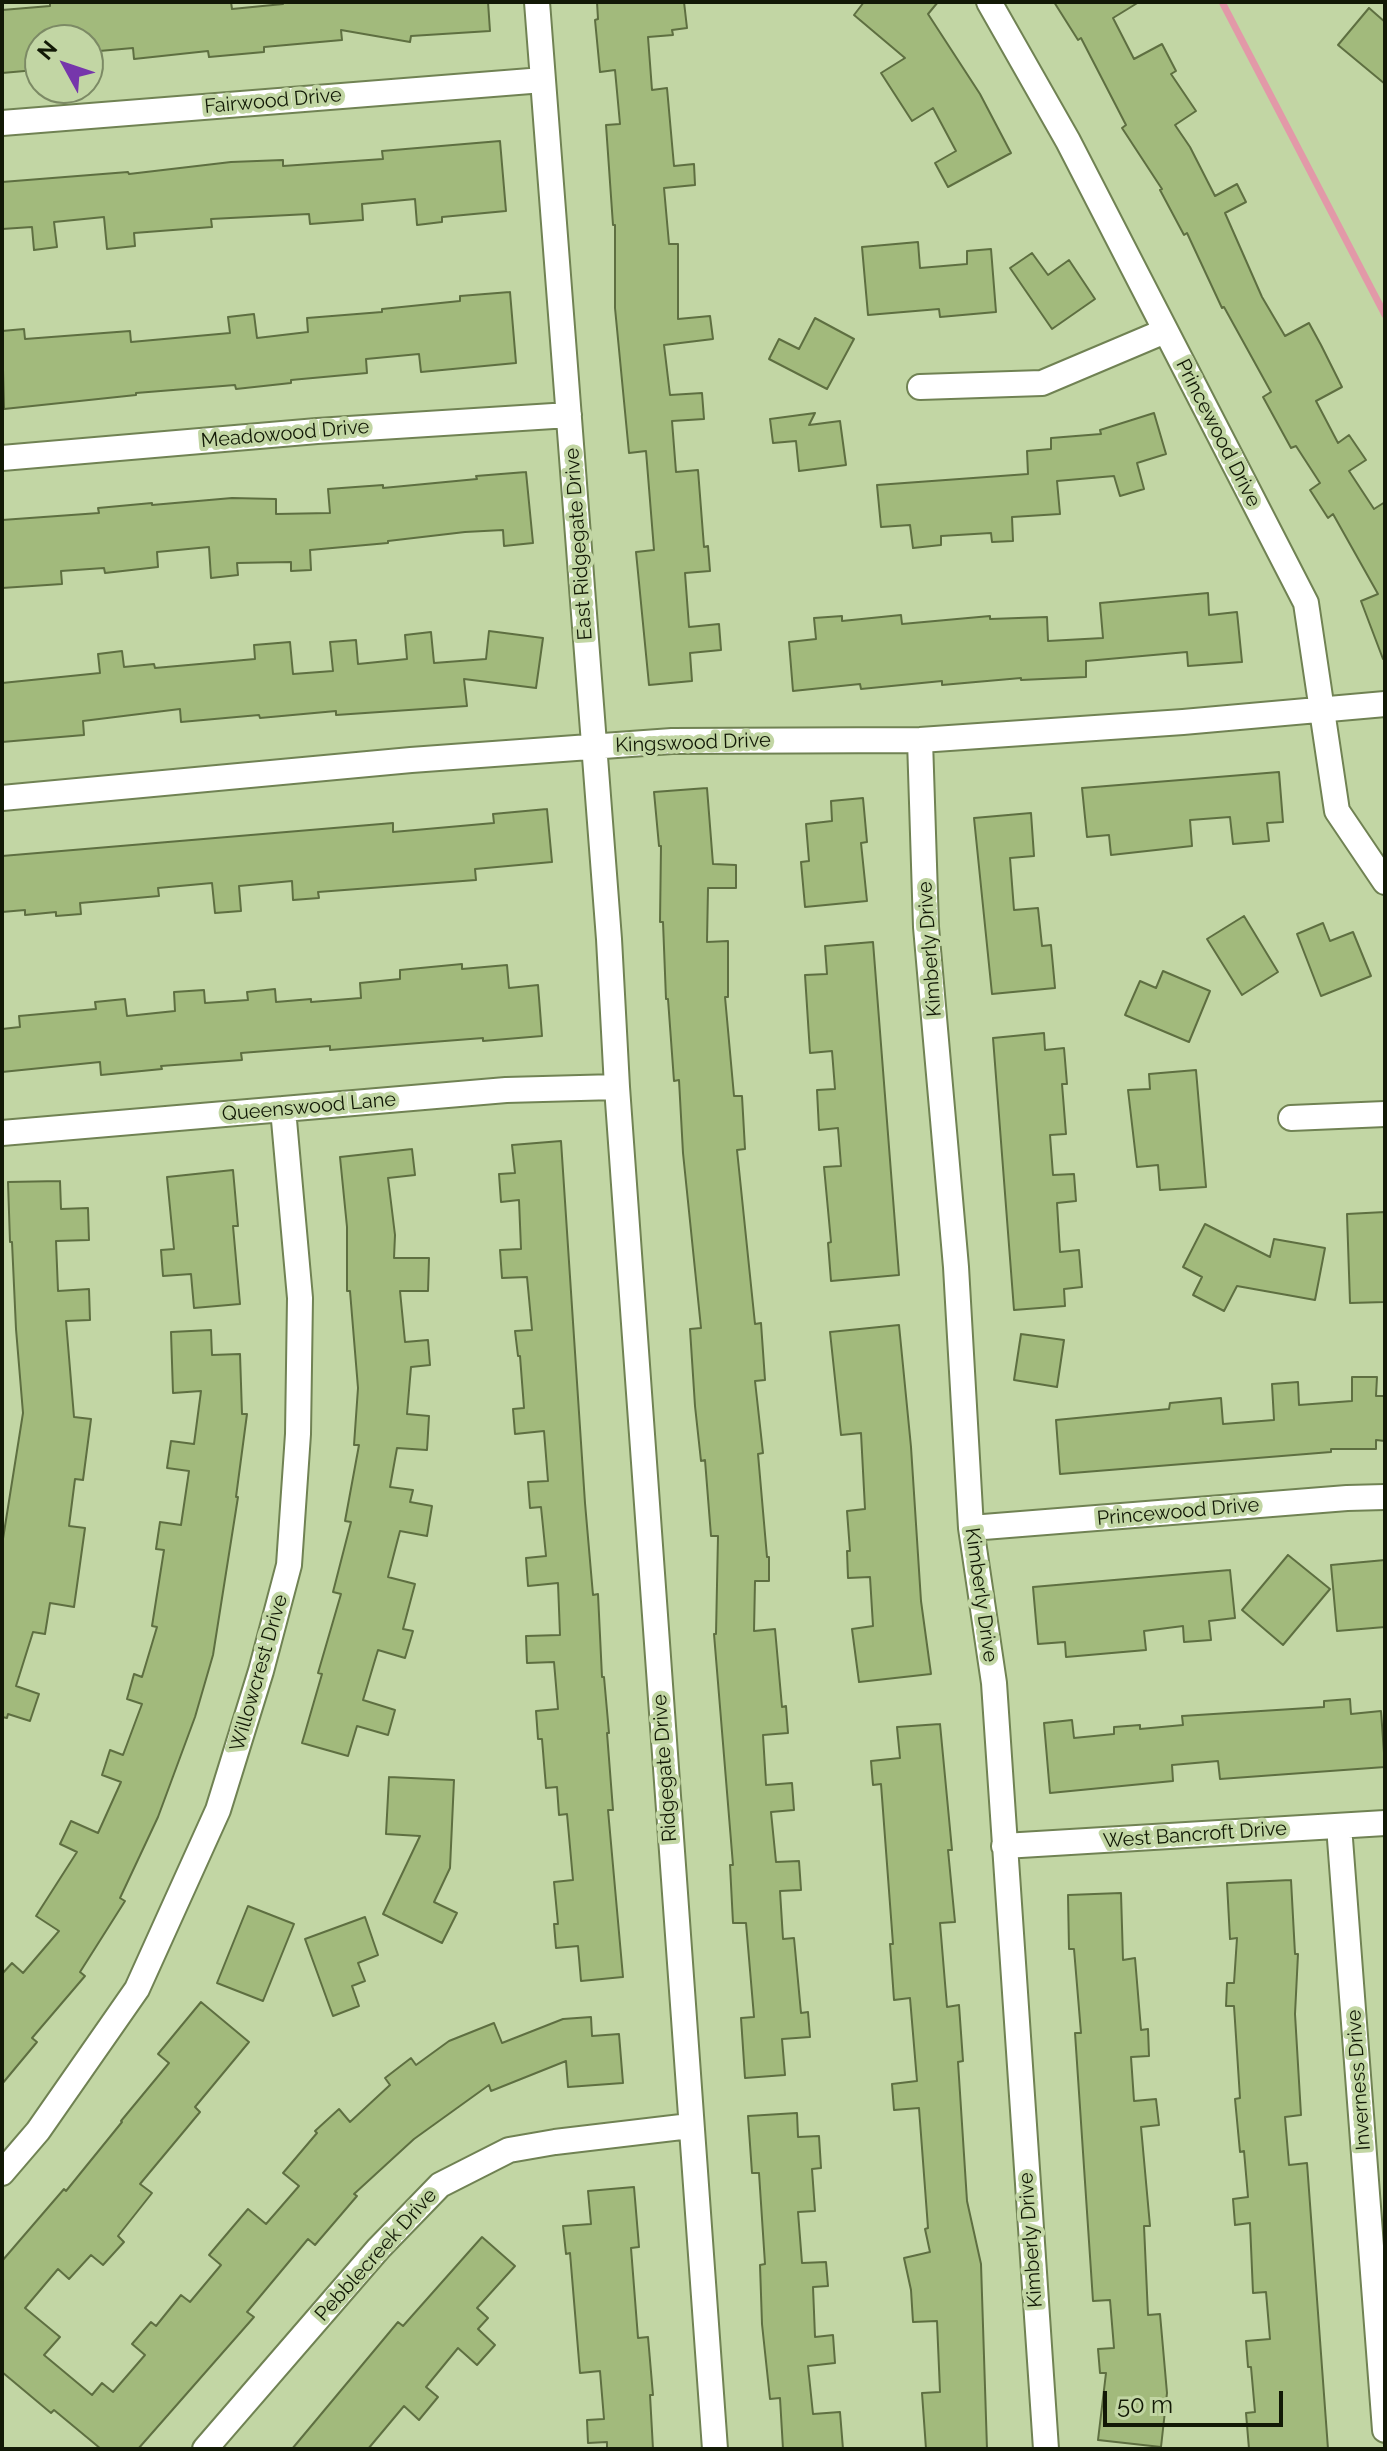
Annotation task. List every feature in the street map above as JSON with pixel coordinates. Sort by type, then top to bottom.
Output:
[{"type":"street","name":"East Ridgegate Drive","points":[[537,2],[609,939],[617,1087]]},
{"type":"street","name":"Princewood Drive","points":[[989,2],[1068,141],[1306,603],[1337,811],[1385,882]]},
{"type":"street","name":"Fairwood Drive","points":[[2,123],[543,80]]},
{"type":"street","points":[[920,387],[1042,383],[1165,331]]},
{"type":"street","name":"Meadowood Drive","points":[[2,458],[317,431],[569,415]]},
{"type":"street","name":"Kingswood Drive","points":[[2,798],[593,746],[672,741],[920,740],[1385,704]]},
{"type":"street","name":"Kimberly Drive","points":[[920,740],[926,927],[956,1267],[971,1528],[994,1683],[1046,2449]]},
{"type":"street","name":"Queenswood Lane","points":[[2,1133],[506,1090],[617,1087]]},
{"type":"street","name":"Ridgegate Drive","points":[[617,1087],[715,2449]]},
{"type":"street","name":"Willowcrest Drive","points":[[2,2173],[38,2131],[137,1989],[218,1810],[261,1671],[289,1565],[298,1434],[300,1298],[283,1109]]},
{"type":"street","points":[[1291,1118],[1385,1114]]},
{"type":"street","name":"Princewood Drive","points":[[971,1528],[1385,1497]]},
{"type":"street","name":"West Bancroft Drive","points":[[1004,1846],[1385,1823]]},
{"type":"street","name":"Inverness Drive","points":[[1339,1826],[1385,2430]]},
{"type":"street","name":"Pebblecreek Drive","points":[[205,2449],[378,2249],[440,2185],[509,2150],[690,2126]]},
{"type":"building","points":[[50,2],[231,2],[232,9],[283,2],[488,2],[490,31],[411,36],[410,42],[341,30],[342,40],[264,47],[264,52],[209,57],[208,51],[134,59],[133,48],[104,51],[104,24],[24,24],[24,71],[2,73],[2,10],[50,6]]},
{"type":"building","points":[[597,2],[684,2],[687,28],[672,30],[673,35],[648,37],[652,90],[667,88],[674,166],[694,164],[695,185],[664,188],[669,244],[678,244],[678,319],[710,316],[713,339],[664,345],[670,395],[702,393],[704,419],[672,421],[676,472],[698,470],[704,547],[708,546],[710,571],[685,573],[689,627],[719,624],[721,650],[690,653],[692,681],[649,685],[636,552],[654,550],[646,451],[629,453],[615,308],[615,225],[606,125],[620,124],[615,70],[600,72],[595,20],[598,19]]},
{"type":"building","points":[[864,2],[938,2],[928,14],[980,94],[1011,153],[948,187],[935,163],[956,151],[933,108],[912,121],[881,73],[905,58],[854,15]]},
{"type":"building","points":[[1054,2],[1139,2],[1113,18],[1134,59],[1162,44],[1176,71],[1171,74],[1196,111],[1175,125],[1215,196],[1237,184],[1246,202],[1225,213],[1262,297],[1285,336],[1309,323],[1321,345],[1342,387],[1316,401],[1338,443],[1349,435],[1366,460],[1349,471],[1374,509],[1385,502],[1385,659],[1361,601],[1378,594],[1333,514],[1328,518],[1310,490],[1320,483],[1296,446],[1291,448],[1263,397],[1271,392],[1222,308],[1187,233],[1184,235],[1162,189],[1122,128],[1126,125],[1081,38],[1078,40]]},
{"type":"building","points":[[1369,8],[1385,22],[1385,84],[1338,45]]},
{"type":"building","points":[[500,141],[506,211],[442,217],[442,222],[417,225],[415,199],[362,204],[363,220],[310,224],[309,214],[211,219],[212,227],[134,233],[135,246],[107,249],[104,217],[54,222],[57,247],[34,250],[32,227],[2,229],[2,182],[129,174],[231,162],[283,160],[283,166],[383,159],[382,151]]},
{"type":"building","points":[[918,242],[920,268],[967,264],[967,251],[991,249],[996,312],[940,317],[939,309],[868,315],[862,247]]},
{"type":"building","points":[[1032,253],[1048,275],[1069,260],[1095,299],[1052,329],[1010,268]]},
{"type":"building","points":[[510,292],[516,363],[421,372],[419,354],[366,359],[367,373],[236,389],[235,385],[136,393],[4,409],[2,331],[24,329],[25,339],[130,331],[131,342],[230,333],[228,317],[254,314],[257,338],[308,332],[307,318],[382,312],[382,309],[460,301],[460,296]]},
{"type":"building","points":[[815,318],[854,339],[827,389],[769,359],[779,339],[799,349]]},
{"type":"building","points":[[815,413],[809,425],[840,421],[846,465],[799,471],[796,441],[773,443],[770,419]]},
{"type":"building","points":[[1154,413],[1166,454],[1137,463],[1144,489],[1120,496],[1114,476],[1057,481],[1060,514],[1012,517],[1013,541],[992,542],[991,533],[941,536],[941,545],[913,548],[910,525],[881,527],[877,485],[1028,474],[1027,451],[1051,449],[1051,438],[1101,434],[1100,430]]},
{"type":"building","points":[[526,472],[533,543],[504,546],[503,530],[465,532],[310,550],[311,570],[291,571],[291,562],[237,563],[238,575],[211,578],[209,547],[157,552],[158,567],[105,573],[104,568],[61,571],[62,584],[2,588],[2,520],[99,513],[98,508],[232,498],[276,499],[276,514],[330,513],[328,489],[383,485],[383,488]]},
{"type":"building","points":[[1208,593],[1209,615],[1237,612],[1242,662],[1188,666],[1187,652],[1086,661],[1086,677],[1021,678],[942,685],[942,681],[861,689],[860,684],[793,691],[789,642],[816,639],[814,618],[842,616],[842,621],[901,615],[902,624],[990,616],[990,619],[1047,617],[1048,641],[1103,638],[1100,603]]},
{"type":"building","points":[[489,631],[543,638],[536,688],[464,679],[467,706],[336,715],[336,711],[260,718],[259,715],[181,722],[180,709],[83,721],[84,735],[2,742],[2,683],[100,673],[98,654],[122,651],[124,667],[154,664],[155,668],[255,659],[254,645],[290,642],[293,674],[333,671],[330,642],[356,640],[358,664],[407,659],[405,635],[431,632],[434,663],[486,659]]},
{"type":"building","points":[[1279,772],[1283,822],[1267,823],[1269,841],[1233,844],[1230,817],[1190,820],[1192,846],[1111,855],[1109,835],[1087,837],[1082,788]]},
{"type":"building","points":[[707,788],[713,864],[736,865],[736,888],[708,888],[707,942],[728,941],[728,997],[725,997],[734,1096],[742,1096],[745,1149],[737,1150],[755,1324],[761,1323],[765,1380],[755,1381],[763,1453],[758,1454],[769,1581],[755,1581],[754,1631],[775,1629],[782,1707],[786,1706],[788,1733],[763,1735],[766,1785],[792,1783],[794,1810],[771,1812],[776,1862],[799,1861],[801,1890],[780,1891],[783,1939],[794,1938],[801,2013],[808,2012],[810,2037],[782,2039],[785,2075],[745,2078],[741,2018],[754,2017],[746,1923],[733,1923],[730,1865],[733,1865],[714,1634],[718,1536],[711,1536],[705,1460],[701,1461],[695,1406],[690,1329],[701,1328],[683,1153],[679,1080],[674,1081],[666,999],[663,922],[660,922],[661,846],[654,792]]},
{"type":"building","points":[[863,798],[867,842],[861,843],[867,901],[805,907],[801,862],[809,861],[806,824],[832,821],[831,801]]},
{"type":"building","points":[[547,809],[552,862],[475,869],[476,880],[318,892],[319,898],[293,900],[292,881],[239,886],[241,911],[215,913],[212,883],[158,888],[159,896],[80,903],[81,914],[56,916],[56,912],[25,915],[25,910],[2,912],[2,856],[393,823],[393,832],[494,823],[493,814]]},
{"type":"building","points":[[1031,813],[1034,856],[1010,858],[1014,910],[1038,908],[1042,946],[1051,945],[1055,988],[992,994],[974,818]]},
{"type":"building","points":[[1244,916],[1278,972],[1242,995],[1207,939]]},
{"type":"building","points":[[1323,923],[1330,941],[1353,932],[1371,976],[1321,996],[1297,934]]},
{"type":"building","points":[[873,942],[899,1275],[831,1281],[824,1167],[841,1166],[838,1128],[819,1130],[817,1090],[835,1089],[832,1051],[810,1053],[805,975],[827,974],[825,946]]},
{"type":"building","points":[[462,964],[462,969],[507,965],[509,988],[538,985],[542,1036],[241,1053],[242,1060],[161,1066],[162,1069],[101,1075],[100,1062],[2,1072],[2,1029],[20,1027],[19,1016],[96,1009],[95,1002],[125,999],[127,1016],[175,1011],[174,992],[204,990],[205,1003],[248,1000],[247,992],[275,989],[276,1002],[361,998],[360,983],[400,979],[400,970]]},
{"type":"building","points":[[1163,971],[1210,991],[1189,1042],[1125,1015],[1140,981],[1156,988]]},
{"type":"building","points":[[1044,1033],[1045,1050],[1064,1048],[1067,1084],[1062,1084],[1066,1134],[1050,1135],[1053,1175],[1074,1174],[1076,1201],[1057,1203],[1060,1252],[1079,1250],[1082,1287],[1064,1289],[1065,1306],[1014,1310],[993,1038]]},
{"type":"building","points":[[1196,1070],[1206,1187],[1160,1190],[1158,1165],[1137,1167],[1128,1090],[1150,1089],[1149,1074]]},
{"type":"building","points":[[561,1141],[585,1503],[593,1595],[598,1594],[602,1677],[609,1733],[613,1810],[608,1810],[623,1977],[581,1981],[578,1946],[556,1948],[554,1924],[558,1924],[554,1882],[573,1880],[567,1814],[559,1815],[557,1787],[546,1788],[542,1739],[538,1739],[536,1711],[558,1709],[554,1662],[527,1663],[526,1636],[560,1635],[558,1583],[528,1586],[526,1558],[546,1556],[541,1507],[530,1508],[528,1482],[548,1481],[544,1431],[515,1434],[513,1409],[524,1408],[515,1331],[532,1330],[527,1277],[502,1278],[500,1250],[521,1249],[519,1200],[501,1202],[499,1174],[515,1173],[512,1145]]},
{"type":"building","points":[[412,1149],[415,1175],[388,1178],[395,1235],[394,1258],[429,1258],[428,1291],[400,1291],[405,1342],[428,1340],[430,1365],[411,1367],[407,1414],[429,1416],[427,1450],[397,1448],[390,1487],[413,1490],[410,1502],[432,1506],[427,1536],[400,1531],[388,1577],[415,1584],[403,1629],[413,1631],[405,1658],[378,1650],[363,1700],[395,1710],[388,1735],[357,1726],[348,1756],[302,1743],[341,1594],[333,1592],[351,1522],[345,1521],[359,1445],[354,1445],[358,1388],[350,1291],[347,1291],[347,1227],[340,1157]]},
{"type":"building","points":[[233,1170],[238,1226],[233,1226],[240,1304],[194,1308],[191,1274],[163,1276],[161,1250],[174,1249],[167,1177]]},
{"type":"building","points":[[60,1181],[61,1209],[88,1208],[89,1240],[56,1241],[58,1291],[89,1289],[90,1320],[66,1321],[74,1417],[91,1419],[83,1480],[75,1479],[69,1526],[85,1528],[74,1607],[50,1603],[45,1634],[33,1632],[16,1686],[39,1694],[30,1721],[8,1714],[7,1718],[2,1717],[2,1545],[23,1413],[8,1182]]},
{"type":"building","points":[[1385,1212],[1385,1302],[1350,1303],[1347,1214]]},
{"type":"building","points":[[1205,1224],[1270,1257],[1274,1239],[1325,1248],[1315,1300],[1237,1286],[1224,1311],[1193,1295],[1202,1277],[1183,1267]]},
{"type":"building","points":[[899,1325],[921,1601],[931,1674],[859,1682],[852,1629],[873,1626],[870,1577],[848,1578],[847,1551],[850,1551],[847,1511],[865,1509],[861,1433],[841,1435],[830,1332]]},
{"type":"building","points":[[211,1330],[212,1355],[240,1354],[242,1414],[247,1414],[238,1497],[213,1655],[195,1717],[158,1817],[120,1898],[125,1901],[80,1972],[85,1976],[32,2038],[37,2042],[2,2084],[2,1974],[12,1963],[23,1973],[59,1931],[36,1916],[77,1852],[60,1844],[71,1821],[98,1833],[121,1782],[102,1775],[110,1750],[123,1755],[142,1704],[127,1699],[134,1674],[142,1677],[157,1627],[152,1626],[164,1550],[156,1549],[160,1522],[181,1525],[189,1471],[167,1468],[171,1441],[194,1444],[201,1391],[173,1393],[171,1332]]},
{"type":"building","points":[[1021,1334],[1064,1340],[1057,1387],[1014,1380]]},
{"type":"building","points":[[1352,1377],[1377,1377],[1376,1396],[1385,1396],[1385,1441],[1376,1440],[1376,1449],[1331,1449],[1331,1452],[1060,1474],[1056,1420],[1169,1409],[1170,1403],[1221,1398],[1223,1424],[1274,1420],[1272,1384],[1298,1382],[1299,1405],[1352,1401]]},
{"type":"building","points":[[1288,1555],[1330,1589],[1283,1645],[1242,1610]]},
{"type":"building","points":[[1385,1560],[1385,1627],[1337,1631],[1331,1565]]},
{"type":"building","points":[[1230,1570],[1235,1618],[1209,1621],[1211,1640],[1184,1642],[1183,1626],[1144,1631],[1146,1650],[1066,1657],[1065,1642],[1038,1644],[1033,1587]]},
{"type":"building","points":[[1350,1699],[1351,1714],[1381,1711],[1385,1767],[1220,1779],[1218,1761],[1172,1765],[1173,1781],[1050,1793],[1044,1723],[1072,1720],[1074,1738],[1114,1734],[1114,1727],[1140,1725],[1140,1729],[1183,1725],[1182,1716],[1324,1707],[1324,1701]]},
{"type":"building","points":[[940,1724],[952,1850],[948,1850],[955,1922],[940,1923],[947,2007],[959,2005],[963,2061],[958,2062],[967,2201],[981,2264],[987,2449],[926,2449],[922,2393],[940,2392],[937,2321],[913,2322],[911,2290],[904,2258],[930,2252],[925,2229],[928,2228],[919,2108],[894,2110],[892,2084],[917,2081],[910,1998],[894,2000],[881,1784],[873,1785],[871,1761],[900,1758],[897,1727]]},
{"type":"building","points":[[389,1777],[454,1780],[450,1868],[434,1902],[457,1913],[442,1943],[383,1914],[420,1836],[386,1834]]},
{"type":"building","points":[[1291,1880],[1295,1954],[1298,1954],[1295,2014],[1301,2115],[1285,2117],[1289,2165],[1307,2163],[1328,2449],[1249,2449],[1246,2413],[1255,2412],[1246,2341],[1270,2339],[1266,2292],[1253,2293],[1250,2223],[1235,2225],[1233,2199],[1248,2197],[1235,2099],[1240,2098],[1234,2006],[1226,2006],[1227,1983],[1234,1983],[1237,1938],[1230,1939],[1227,1883]]},
{"type":"building","points":[[1121,1893],[1123,1960],[1135,1958],[1141,2030],[1148,2029],[1149,2056],[1131,2057],[1134,2101],[1156,2099],[1159,2125],[1141,2127],[1150,2226],[1144,2226],[1148,2315],[1160,2314],[1167,2393],[1161,2447],[1098,2440],[1106,2373],[1100,2373],[1098,2349],[1114,2348],[1110,2300],[1093,2301],[1075,2033],[1081,2033],[1074,1949],[1069,1949],[1068,1895]]},
{"type":"building","points":[[248,1906],[294,1924],[263,2001],[217,1983]]},
{"type":"building","points":[[365,1917],[378,1955],[358,1963],[365,1981],[352,1986],[359,2006],[333,2016],[305,1939]]},
{"type":"building","points":[[201,2002],[249,2042],[195,2107],[200,2112],[140,2184],[152,2193],[118,2236],[124,2242],[103,2265],[91,2255],[69,2279],[58,2269],[25,2308],[60,2337],[44,2355],[92,2395],[102,2383],[113,2392],[145,2355],[132,2344],[151,2322],[156,2326],[181,2295],[190,2302],[221,2265],[209,2255],[248,2209],[266,2224],[299,2186],[283,2173],[317,2133],[315,2131],[339,2109],[350,2122],[390,2085],[385,2078],[411,2058],[416,2065],[449,2041],[494,2023],[502,2043],[563,2019],[591,2017],[592,2036],[619,2034],[623,2083],[568,2087],[566,2061],[491,2091],[489,2085],[414,2139],[354,2194],[357,2196],[315,2245],[308,2239],[247,2312],[254,2317],[138,2449],[101,2449],[2,2372],[2,2261],[64,2189],[66,2191],[169,2063],[158,2054]]},
{"type":"building","points":[[797,2113],[798,2137],[819,2136],[821,2168],[812,2169],[815,2211],[798,2212],[802,2263],[826,2262],[828,2286],[813,2287],[815,2337],[833,2335],[835,2363],[808,2366],[813,2414],[840,2412],[843,2449],[783,2449],[780,2398],[770,2399],[762,2324],[760,2265],[765,2264],[759,2173],[752,2173],[748,2116]]},
{"type":"building","points":[[634,2187],[639,2247],[631,2248],[638,2338],[648,2337],[653,2395],[650,2395],[653,2449],[607,2449],[607,2442],[588,2443],[587,2420],[604,2419],[600,2371],[580,2373],[570,2253],[566,2254],[563,2226],[591,2224],[588,2191]]},
{"type":"building","points":[[482,2237],[515,2266],[477,2308],[488,2318],[478,2329],[495,2345],[477,2365],[458,2348],[426,2387],[438,2397],[419,2420],[404,2406],[368,2449],[292,2449],[398,2322],[403,2326]]},
{"type":"waterway","points":[[1222,2],[1385,315]]}]
